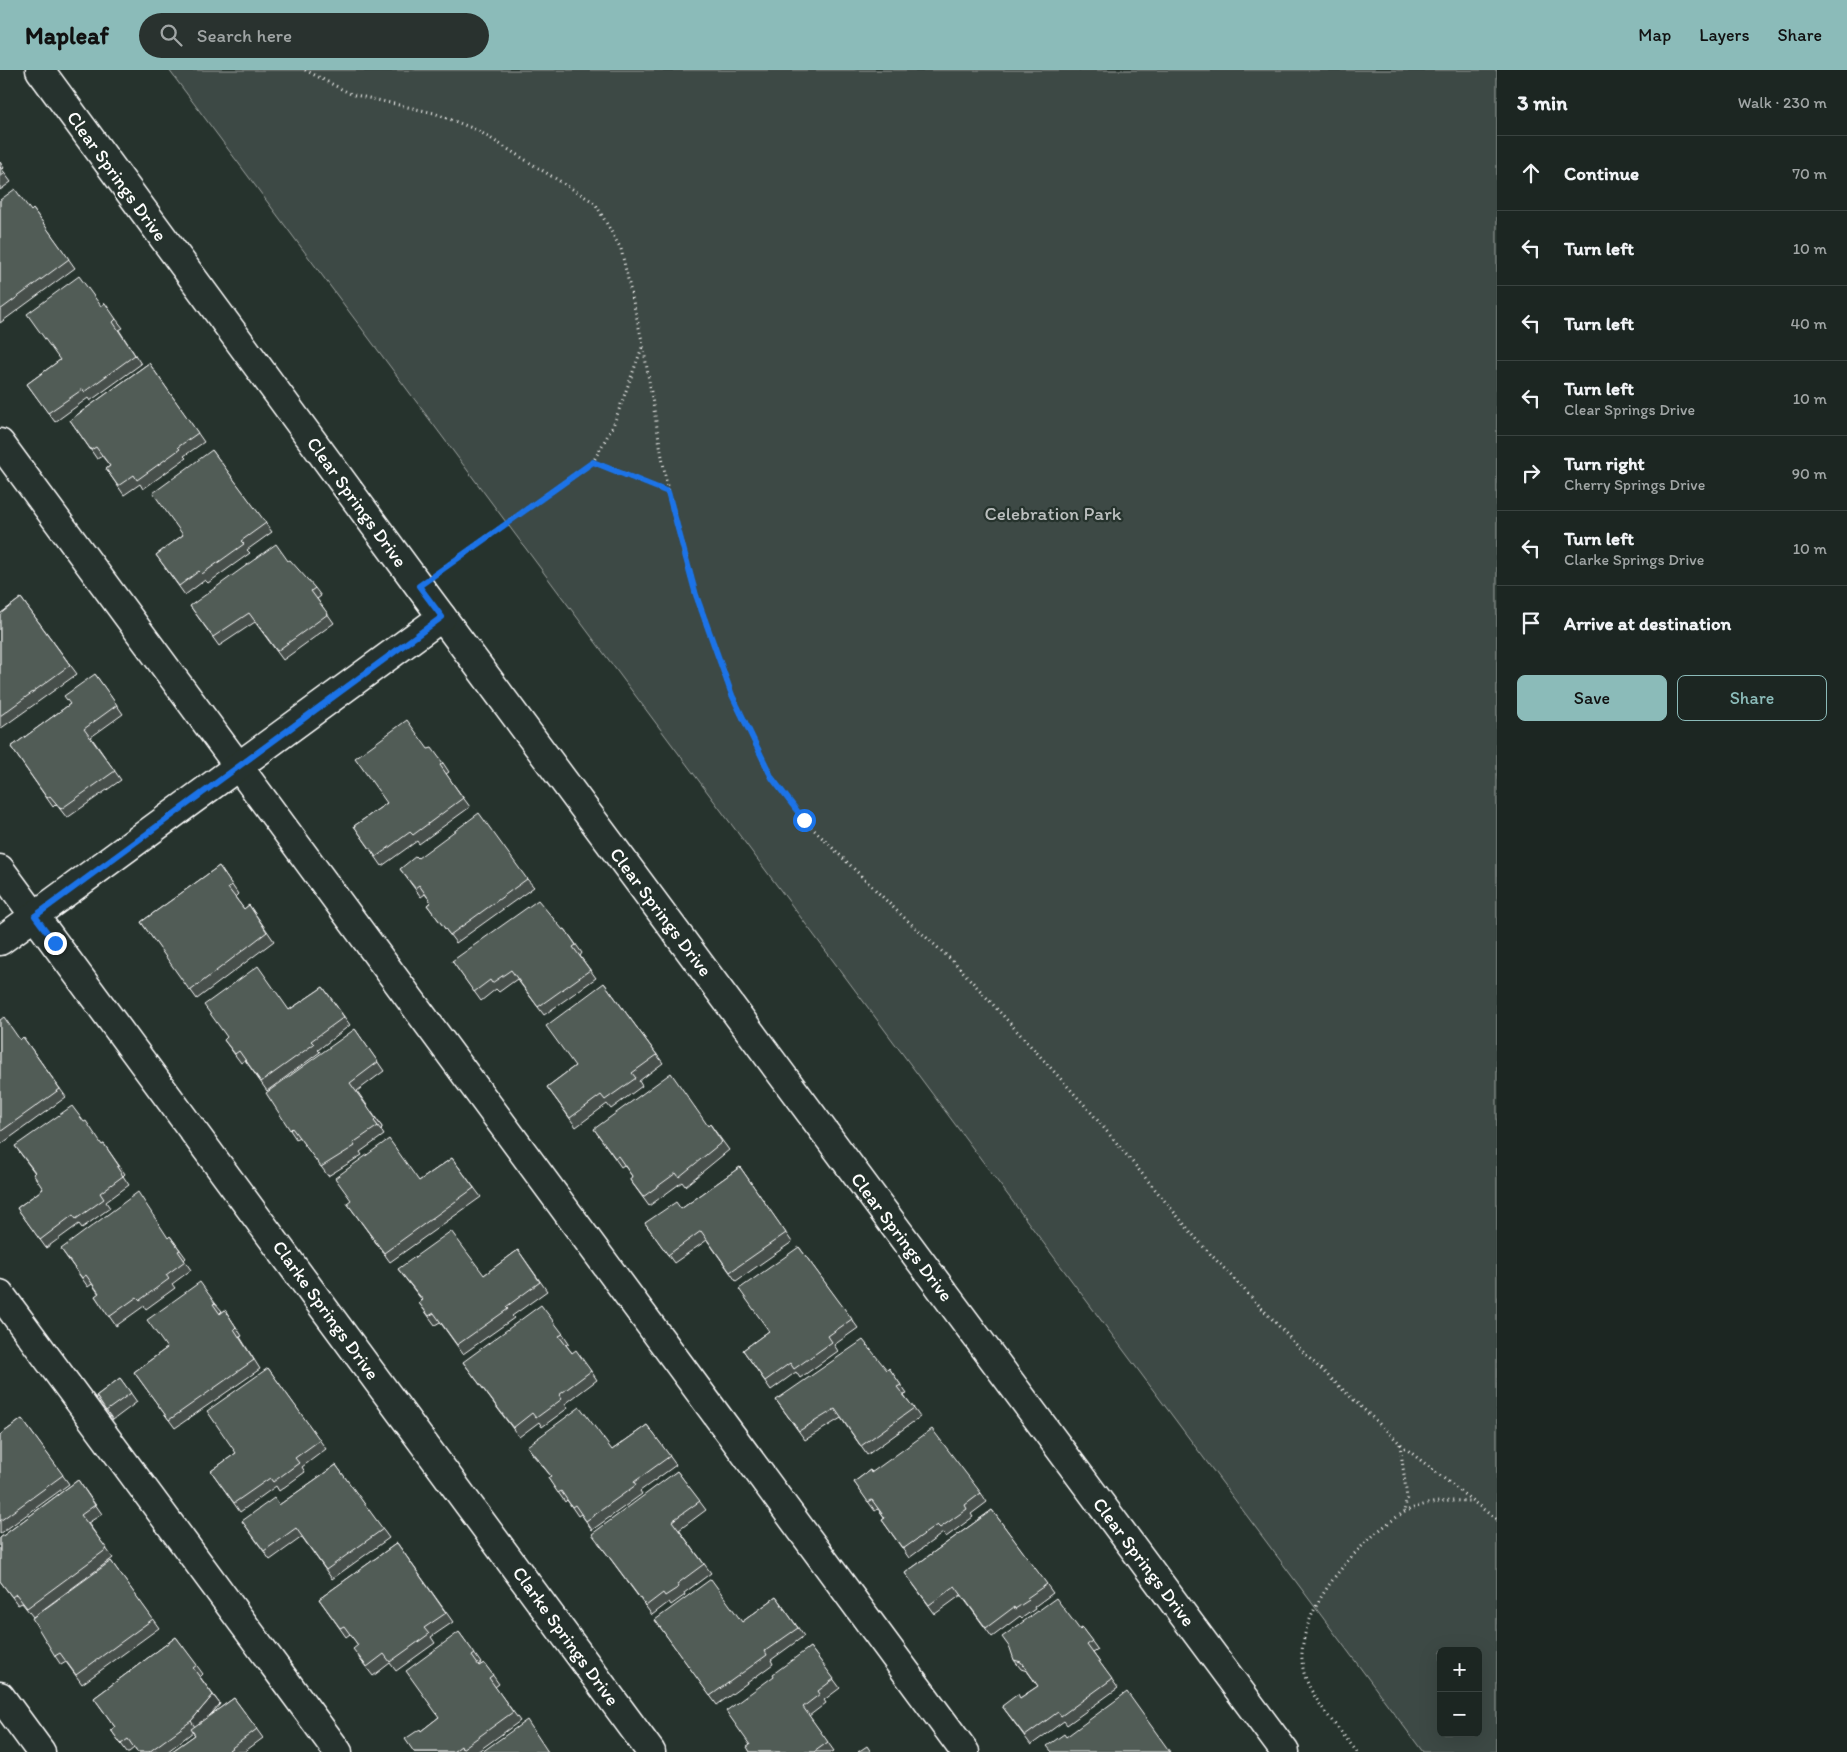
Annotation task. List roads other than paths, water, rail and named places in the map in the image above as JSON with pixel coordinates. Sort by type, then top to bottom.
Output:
[{"type":"street","name":"Clear Springs Drive","points":[[40,70],[419,586],[1284,1752]]},
{"type":"street","points":[[0,443],[965,1752]]},
{"type":"street","points":[[0,941],[442,617]]},
{"type":"street","name":"Clarke Springs Drive","points":[[0,869],[652,1752]]},
{"type":"street","points":[[0,1294],[338,1752]]},
{"type":"street","points":[[0,1696],[41,1752]]},
{"type":"park label","name":"Celebration Park","points":[[1053,513]]}]
